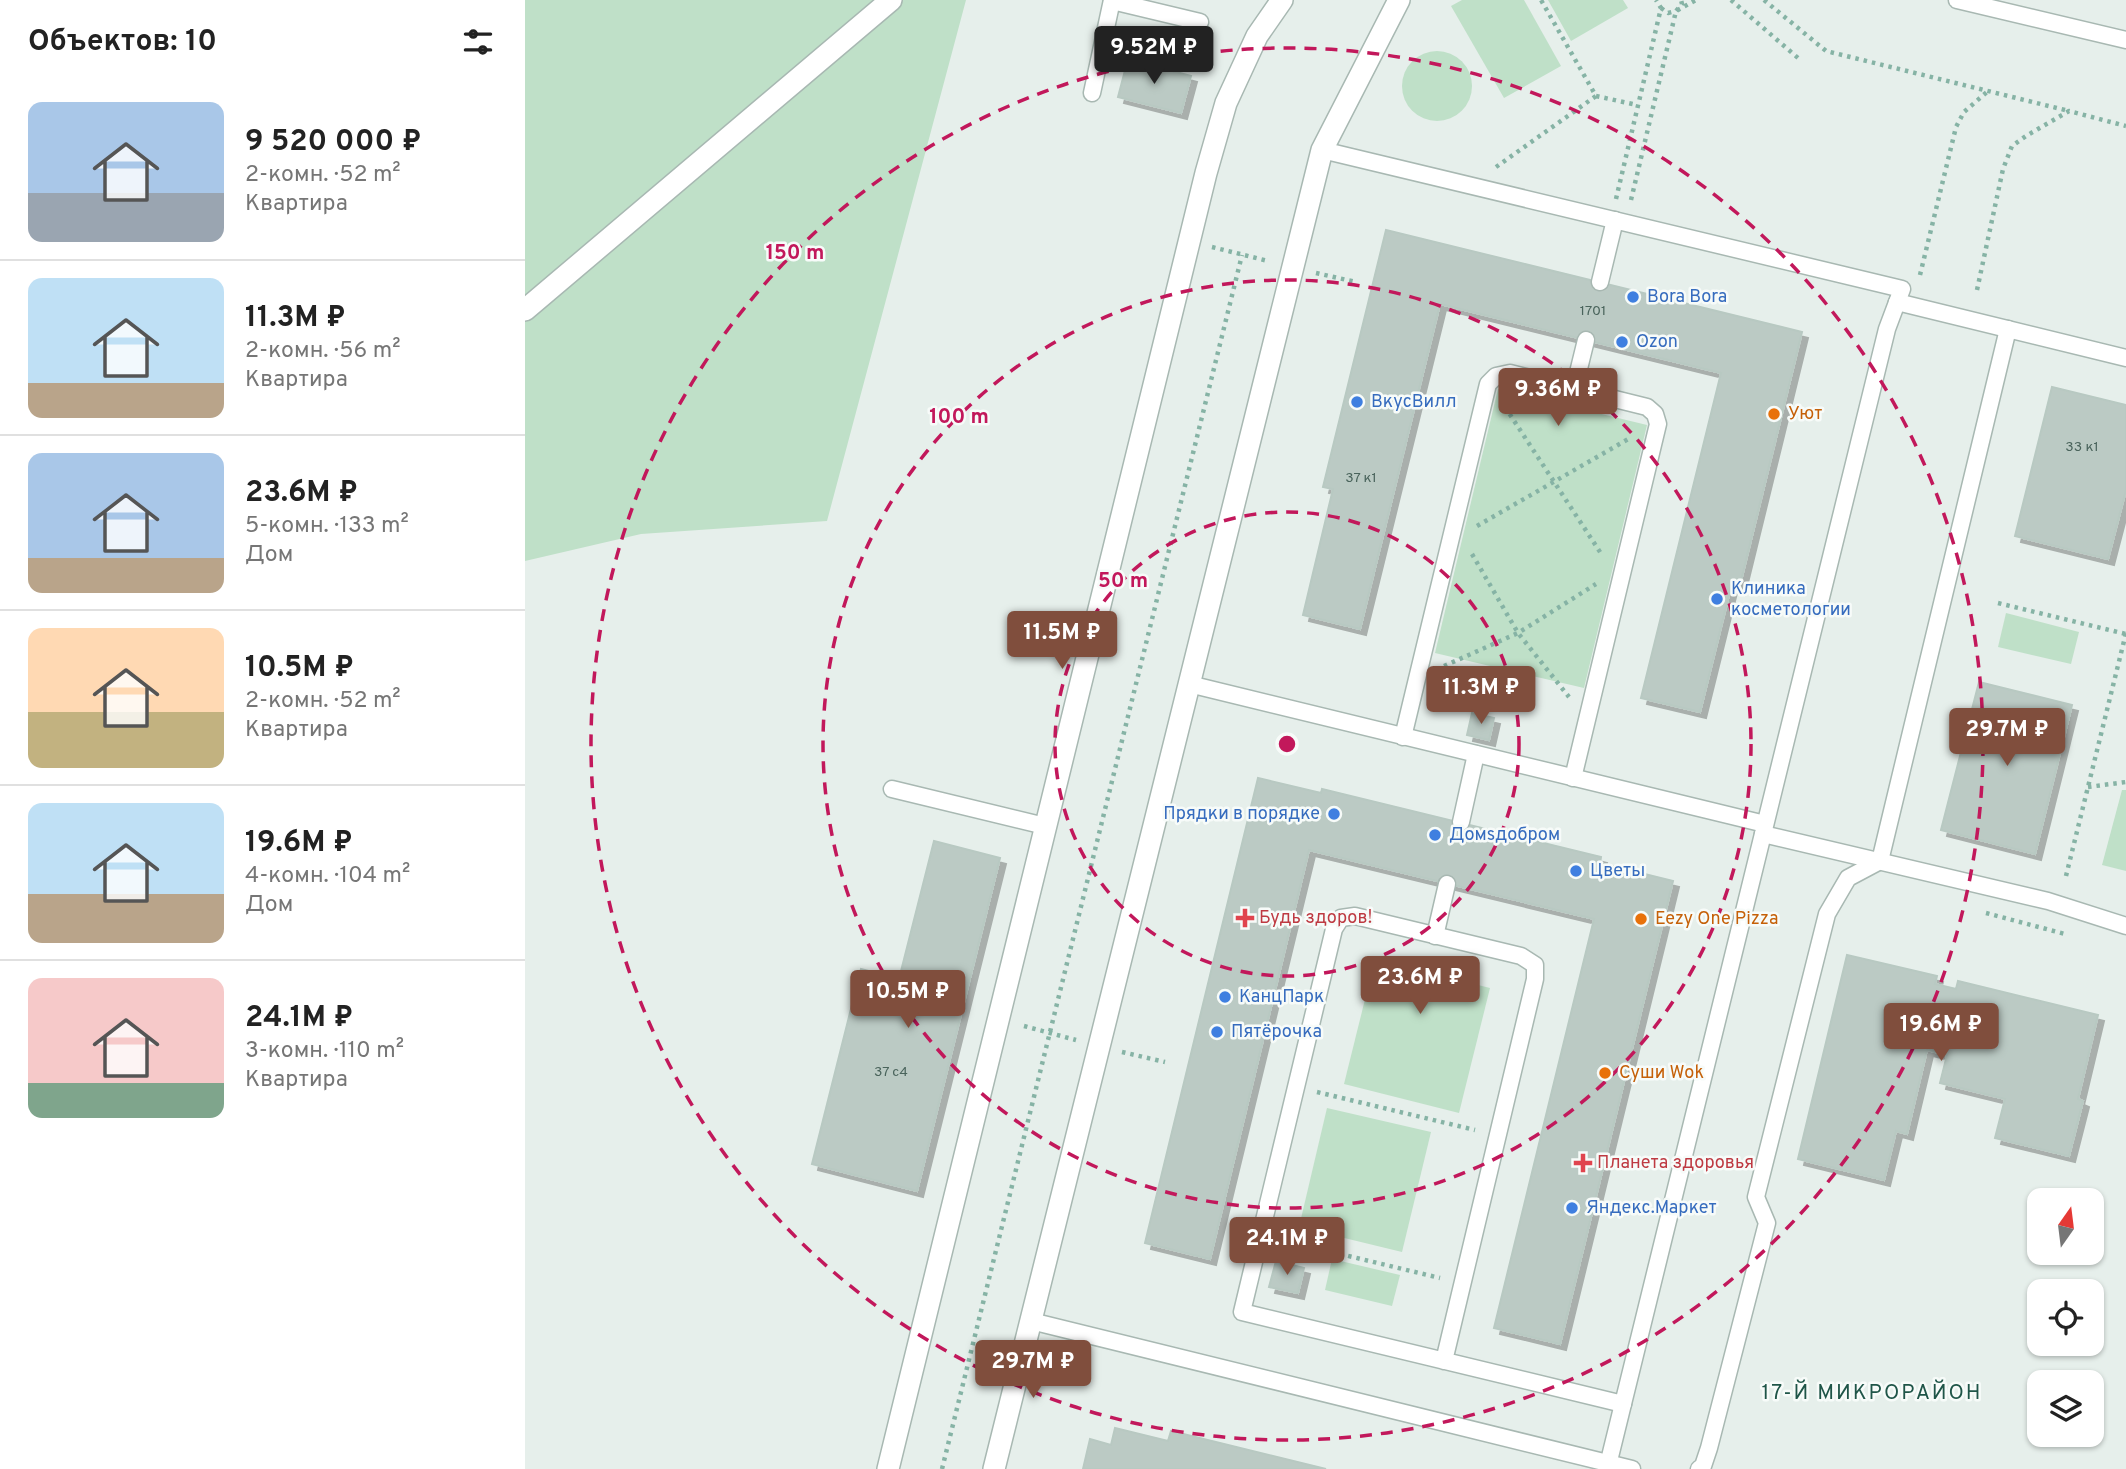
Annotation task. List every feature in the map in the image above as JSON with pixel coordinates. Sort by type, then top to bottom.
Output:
[{"type":"street","points":[[525,310],[891,0]]},
{"type":"street","points":[[888,1469],[1206,173],[1226,103],[1257,36],[1282,0]]},
{"type":"street","points":[[994,1469],[1322,150],[1399,0]]},
{"type":"lane","points":[[1092,93],[1112,0],[1200,22]]},
{"type":"lane","points":[[1957,0],[2126,40]]},
{"type":"lane","points":[[1322,150],[1614,215],[1902,289],[1887,329],[1608,1466]]},
{"type":"lane","points":[[1600,282],[1614,215]]},
{"type":"lane","points":[[1897,302],[2126,358]]},
{"type":"lane","points":[[1699,1469],[1703,1466],[1709,1448],[1767,1223],[1756,1198],[1827,914],[1849,878],[1880,861],[2008,329]]},
{"type":"lane","points":[[1574,389],[1586,340]]},
{"type":"lane","points":[[1403,737],[1457,534],[1488,384],[1496,376],[1510,373],[1647,407],[1655,414],[1658,424],[1618,573],[1573,778]]},
{"type":"lane","points":[[1189,684],[1573,778],[1880,861],[2048,901],[2126,926]]},
{"type":"lane","points":[[1461,822],[1476,754]]},
{"type":"lane","points":[[892,789],[1045,826]]},
{"type":"lane","points":[[1435,936],[1447,884]]},
{"type":"lane","points":[[1444,1361],[1535,979],[1535,965],[1521,956],[1355,916],[1341,918],[1334,929],[1242,1312],[1444,1361],[1623,1404]]},
{"type":"lane","points":[[1031,1321],[1608,1466],[1632,1469]]},
{"type":"path","points":[[1541,0],[1596,96]]},
{"type":"path","points":[[1658,0],[1661,8],[1668,13],[1696,0]]},
{"type":"path","points":[[1631,200],[1676,11],[1682,4],[1681,0]]},
{"type":"path","points":[[1731,0],[1798,58]]},
{"type":"path","points":[[1765,0],[1826,51],[2126,126]]},
{"type":"path","points":[[1614,215],[1661,8]]},
{"type":"path","points":[[1920,276],[1956,127],[1964,113],[1989,91]]},
{"type":"path","points":[[1491,170],[1596,96],[1637,105]]},
{"type":"path","points":[[1977,290],[2003,169],[2012,146],[2070,111]]},
{"type":"path","points":[[1205,246],[1272,262]]},
{"type":"path","points":[[942,1469],[1242,255]]},
{"type":"path","points":[[1315,273],[1356,282]]},
{"type":"path","points":[[1418,677],[1518,633],[1618,573],[1502,402],[1496,376]]},
{"type":"path","points":[[1587,719],[1518,633],[1457,534],[1639,433],[1655,414]]},
{"type":"path","points":[[1998,603],[2126,636],[2066,876]]},
{"type":"path","points":[[2088,787],[2126,782]]},
{"type":"path","points":[[1018,1025],[1077,1040]]},
{"type":"path","points":[[1121,1051],[1165,1062]]},
{"type":"path","points":[[1296,1087],[1498,1135]]},
{"type":"path","points":[[1261,1235],[1462,1283]]},
{"type":"green space","points":[[525,0],[966,0],[827,521],[641,534],[525,561]]},
{"type":"green space","points":[[1462,0],[1524,0],[1561,66],[1504,98],[1451,6]]},
{"type":"green space","points":[[1548,0],[1623,0],[1628,8],[1571,41]]},
{"type":"green space","points":[[1437,51],[1462,61],[1472,86],[1462,111],[1437,121],[1412,111],[1402,86],[1412,61]]},
{"type":"green space","points":[[1498,389],[1647,425],[1584,688],[1435,653]]},
{"type":"green space","points":[[2006,613],[2079,632],[2071,664],[1998,647]]},
{"type":"green space","points":[[2122,790],[2126,790],[2126,871],[2102,865]]},
{"type":"green space","points":[[1375,959],[1490,988],[1459,1113],[1344,1084]]},
{"type":"green space","points":[[1327,1108],[1431,1132],[1402,1252],[1299,1227]]},
{"type":"green space","points":[[1332,1259],[1400,1275],[1392,1306],[1325,1290]]},
{"type":"building","points":[[1128,59],[1191,76],[1181,113],[1118,97]]},
{"type":"building","points":[[1386,230],[1802,332],[1739,589],[1731,587],[1700,712],[1641,698],[1721,373],[1440,304],[1360,629],[1303,615],[1333,489],[1323,487]]},
{"type":"building","points":[[2052,387],[2126,405],[2126,490],[2108,559],[2015,536]]},
{"type":"building","points":[[1979,682],[2072,705],[2035,854],[1941,830]]},
{"type":"building","points":[[1472,713],[1494,718],[1489,740],[1467,735]]},
{"type":"building","points":[[1258,778],[1321,793],[1322,789],[1601,857],[1600,863],[1673,881],[1560,1344],[1494,1328],[1594,919],[1309,850],[1210,1259],[1145,1243]]},
{"type":"building","points":[[934,841],[1000,858],[917,1191],[812,1164],[861,969],[899,979]]},
{"type":"building","points":[[1847,955],[1937,976],[1935,984],[1956,989],[1958,981],[2098,1015],[2078,1099],[2083,1101],[2069,1156],[1995,1138],[2005,1099],[1940,1083],[1947,1055],[1927,1050],[1907,1134],[1896,1131],[1884,1180],[1798,1159]]},
{"type":"building","points":[[1276,1261],[1304,1268],[1298,1293],[1269,1287]]},
{"type":"building","points":[[1115,1428],[1168,1441],[1171,1431],[1326,1469],[1083,1469],[1090,1439],[1111,1445]]},
{"type":"place","name":"Bora Bora","points":[[1633,297]]},
{"type":"place","name":"Ozon","points":[[1622,342]]},
{"type":"place","name":"ВкусВилл","points":[[1357,402]]},
{"type":"place","name":"Уют","points":[[1774,414]]},
{"type":"place","name":"Клиника косметологии","points":[[1717,599]]},
{"type":"place","name":"Прядки в порядке","points":[[1334,814]]},
{"type":"place","name":"Домsдобром","points":[[1435,835]]},
{"type":"place","name":"Цветы","points":[[1576,871]]},
{"type":"place","name":"Будь здоров!","points":[[1245,918]]},
{"type":"place","name":"Eezy One Pizza","points":[[1641,919]]},
{"type":"place","name":"КанцПарк","points":[[1225,997]]},
{"type":"place","name":"Пятёрочка","points":[[1217,1032]]},
{"type":"place","name":"Суши Wok","points":[[1605,1073]]},
{"type":"place","name":"Планета здоровья","points":[[1583,1163]]},
{"type":"place","name":"Яндекс.Маркет","points":[[1572,1208]]},
{"type":"district","name":"17-Й МИКРОРАЙОН","points":[[1872,1393]]}]
